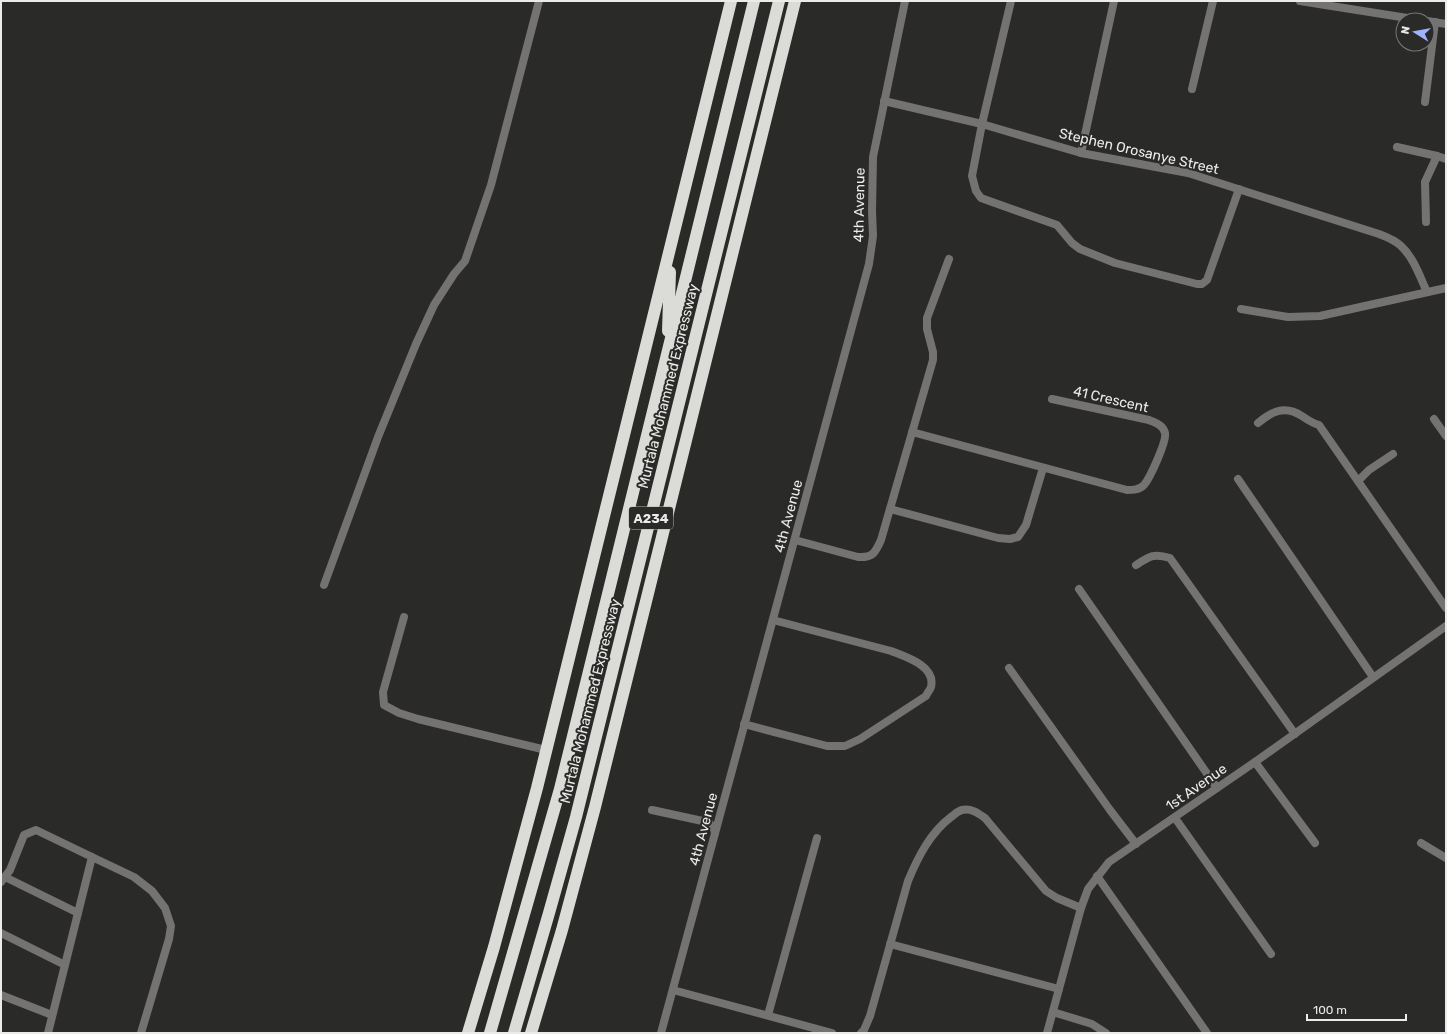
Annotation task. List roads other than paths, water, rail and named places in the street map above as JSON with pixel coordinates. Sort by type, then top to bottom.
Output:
[{"type":"highway","points":[[468,1033],[494,947],[546,750],[731,1]]},
{"type":"highway","name":"Murtala Mohammed Expressway","points":[[490,1033],[560,789],[754,1]]},
{"type":"highway","name":"Murtala Mohammed Expressway","points":[[514,1033],[576,817],[691,360],[779,1]]},
{"type":"highway","points":[[531,1033],[562,930],[595,807],[795,1]]},
{"type":"highway","points":[[667,357],[672,244]]},
{"type":"highway","points":[[691,360],[730,265]]},
{"type":"highway","points":[[483,1033],[498,1009]]},
{"type":"street","points":[[324,585],[378,437],[416,344],[434,305],[454,274],[465,261],[491,185],[539,1]]},
{"type":"street","name":"4th Avenue","points":[[662,1033],[744,724],[870,264],[873,236],[872,157],[905,1]]},
{"type":"street","points":[[1011,1],[982,124],[972,176],[976,191],[981,198],[1057,225],[1072,243],[1080,249],[1115,263],[1202,284],[1206,280],[1239,190]]},
{"type":"street","points":[[1081,153],[1114,1]]},
{"type":"street","points":[[1192,89],[1213,1]]},
{"type":"street","points":[[1300,1],[1395,16]]},
{"type":"street","points":[[1435,23],[1446,24]]},
{"type":"street","points":[[1425,102],[1429,52]]},
{"type":"street","name":"Stephen Orosanye Street","points":[[884,101],[982,124],[1081,153],[1188,173],[1392,239],[1402,246],[1412,260],[1427,292]]},
{"type":"street","points":[[1397,147],[1446,159]]},
{"type":"street","points":[[1426,222],[1425,182],[1437,156]]},
{"type":"street","points":[[795,540],[858,557],[868,558],[876,551],[881,540],[933,360],[932,345],[927,329],[927,318],[949,259]]},
{"type":"street","points":[[1241,309],[1288,317],[1320,316],[1446,288]]},
{"type":"street","name":"41 Crescent","points":[[912,432],[1126,490],[1136,490],[1144,484],[1164,446],[1166,435],[1163,428],[1159,424],[1149,420],[1052,399]]},
{"type":"street","points":[[1258,423],[1268,415],[1285,409],[1295,412],[1312,423],[1319,425],[1446,608]]},
{"type":"street","points":[[1434,419],[1446,436]]},
{"type":"street","points":[[1358,481],[1369,470],[1393,454]]},
{"type":"street","points":[[890,509],[998,538],[1010,539],[1018,537],[1026,525],[1043,468]]},
{"type":"street","points":[[1238,479],[1373,676]]},
{"type":"street","points":[[1136,565],[1152,556],[1170,558],[1295,734]]},
{"type":"street","points":[[1078,589],[1216,788]]},
{"type":"street","points":[[404,617],[383,692],[382,698],[384,705],[404,715],[418,719],[546,750]]},
{"type":"street","points":[[744,724],[827,746],[845,746],[860,740],[926,696],[931,688],[931,679],[927,671],[920,664],[907,657],[891,651],[773,620]]},
{"type":"street","name":"1st Avenue","points":[[1047,1033],[1081,908],[1088,889],[1109,862],[1295,734],[1373,676],[1446,626]]},
{"type":"street","points":[[1009,668],[1136,844]]},
{"type":"street","points":[[1255,762],[1315,843]]},
{"type":"street","points":[[652,810],[708,822],[714,828],[715,832]]},
{"type":"street","points":[[861,1033],[864,1030],[870,1016],[908,881],[916,860],[929,840],[944,822],[963,810],[977,812],[985,818],[1046,891],[1057,898],[1081,908]]},
{"type":"street","points":[[1175,818],[1271,954]]},
{"type":"street","points":[[78,913],[3,879],[10,870],[24,835],[36,830],[134,877],[152,891],[165,908],[170,926],[167,946],[141,1033]]},
{"type":"street","points":[[768,1015],[817,838]]},
{"type":"street","points":[[1421,843],[1446,858]]},
{"type":"street","points":[[48,1033],[92,857]]},
{"type":"street","points":[[1097,876],[1206,1033]]},
{"type":"street","points":[[1,933],[65,965]]},
{"type":"street","points":[[890,944],[1059,989]]},
{"type":"street","points":[[673,990],[832,1033]]},
{"type":"street","points":[[1,995],[52,1015]]},
{"type":"street","points":[[1053,1012],[1092,1024],[1106,1033]]}]
